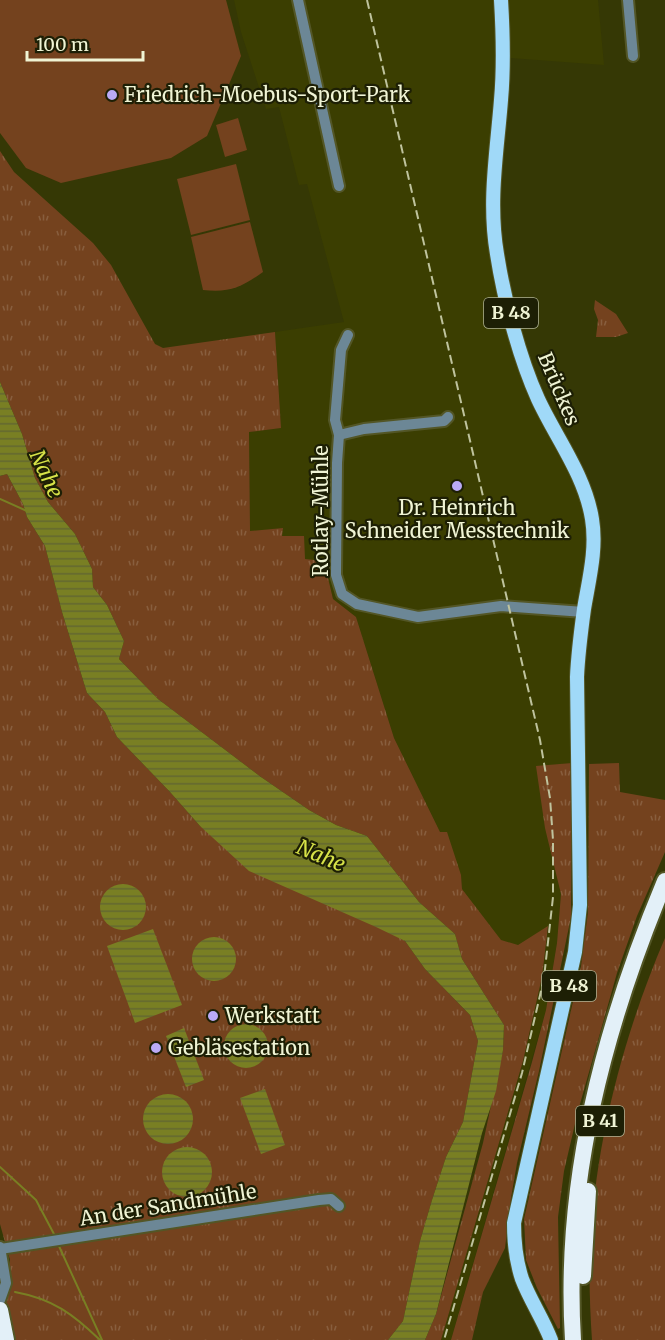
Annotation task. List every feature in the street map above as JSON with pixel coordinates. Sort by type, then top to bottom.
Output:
[{"type":"highway","name":"B 41","points":[[573,1340],[571,1253],[574,1211],[594,1099],[618,1008],[665,881]]},
{"type":"highway","name":"B 41","points":[[582,1340],[583,1256],[593,1155],[620,1039],[653,938],[665,910]]},
{"type":"highway","points":[[0,1310],[6,1340]]},
{"type":"main road","name":"Brückes","points":[[501,0],[503,73],[493,186],[494,232],[501,275],[529,375],[588,500],[594,534],[592,567],[578,655],[580,905],[575,952],[514,1222],[517,1259],[522,1280],[551,1340]]},
{"type":"street","points":[[298,0],[339,186]]},
{"type":"street","points":[[628,0],[633,56]]},
{"type":"street","points":[[339,435],[335,420],[340,350],[348,335]]},
{"type":"street","name":"Rotlay-Mühle","points":[[448,417],[444,421],[364,429],[339,435],[336,475],[336,575],[342,594],[357,604],[418,617],[501,606],[584,612]]},
{"type":"street","name":"An der Sandmühle","points":[[0,1300],[6,1283],[0,1248],[319,1200],[331,1199],[339,1206]]},
{"type":"shaded area","points":[[234,0],[598,0],[604,65],[511,58],[499,190],[504,255],[521,330],[549,409],[590,487],[583,671],[584,762],[552,765],[561,894],[557,943],[546,1010],[451,1340],[441,1340],[523,1061],[542,977],[548,927],[518,945],[501,941],[462,889],[461,875],[394,738],[356,617],[333,599],[324,562],[305,559],[282,536],[282,528],[250,532],[249,432],[281,428],[275,332],[344,322],[307,184],[299,185],[279,107],[266,109],[241,32]]},
{"type":"green space","name":"Friedrich-Moebus-Sport-Park","points":[[0,0],[226,0],[241,56],[207,136],[171,158],[61,183],[26,168],[0,133]]},
{"type":"green space","points":[[238,118],[247,150],[225,157],[216,125]]},
{"type":"green space","points":[[0,151],[14,172],[93,243],[111,265],[155,344],[163,348],[275,332],[281,428],[249,432],[250,531],[283,528],[282,536],[304,536],[305,559],[324,561],[333,599],[356,617],[394,738],[440,832],[447,832],[461,875],[462,889],[501,940],[518,945],[548,926],[542,977],[523,1061],[441,1340],[425,1340],[436,1314],[483,1143],[503,1050],[504,1025],[462,959],[455,934],[419,902],[367,836],[336,825],[309,810],[261,777],[158,699],[119,659],[124,641],[107,605],[93,587],[92,569],[75,534],[48,502],[35,478],[22,434],[0,382]]},
{"type":"green space","points":[[236,164],[250,220],[191,235],[177,179]]},
{"type":"green space","points":[[250,222],[263,272],[235,288],[221,291],[203,290],[191,237]]},
{"type":"green space","points":[[595,300],[616,314],[628,333],[616,337],[596,337],[598,320],[594,309]]},
{"type":"green space","points":[[7,474],[23,504],[27,517],[45,546],[87,693],[105,712],[117,737],[200,826],[405,941],[425,969],[470,1015],[478,1041],[463,1122],[446,1157],[432,1200],[420,1241],[403,1321],[388,1340],[13,1340],[5,1305],[10,1260],[0,1224],[0,476]]},
{"type":"green space","points":[[572,763],[571,917],[517,1163],[505,1248],[483,1292],[472,1340],[451,1340],[546,1010],[557,943],[561,894],[545,828],[536,766]]},
{"type":"green space","points":[[619,763],[620,792],[665,800],[665,852],[637,916],[617,973],[578,1111],[564,1171],[558,1217],[560,1328],[558,1329],[537,1288],[526,1260],[524,1219],[581,966],[588,912],[589,764]]},
{"type":"green space","points":[[665,938],[665,1340],[592,1340],[590,1253],[604,1132],[636,1014]]},
{"type":"water","name":"Nahe","points":[[0,382],[22,434],[35,478],[48,502],[75,534],[92,569],[93,587],[107,605],[124,641],[119,659],[158,699],[261,777],[309,810],[336,825],[367,836],[419,902],[455,934],[462,959],[504,1025],[503,1050],[496,1091],[482,1133],[436,1314],[425,1340],[388,1340],[403,1321],[420,1241],[432,1200],[446,1157],[463,1122],[478,1041],[470,1015],[425,969],[405,941],[249,871],[200,826],[117,737],[105,712],[87,693],[45,546],[27,517],[23,504],[7,474],[0,476]]},
{"type":"water","points":[[123,884],[139,891],[146,907],[139,923],[123,930],[107,923],[100,907],[107,891]]},
{"type":"water","points":[[153,929],[182,1005],[135,1023],[107,946]]},
{"type":"water","points":[[214,937],[230,943],[236,959],[230,975],[214,981],[198,975],[192,959],[198,943]]},
{"type":"water","points":[[246,1024],[262,1030],[268,1046],[262,1062],[246,1068],[230,1062],[224,1046],[230,1030]]},
{"type":"water","points":[[184,1028],[204,1080],[186,1087],[166,1036]]},
{"type":"water","points":[[265,1089],[285,1145],[261,1154],[240,1098]]},
{"type":"water","points":[[163,1094],[173,1094],[186,1101],[193,1114],[193,1124],[186,1137],[173,1144],[163,1144],[154,1140],[147,1133],[143,1124],[143,1114],[147,1105],[154,1098]]},
{"type":"water","points":[[187,1147],[201,1151],[208,1158],[212,1172],[208,1186],[201,1193],[187,1197],[173,1193],[166,1186],[162,1172],[166,1158],[173,1151]]},
{"type":"waterway","points":[[0,499],[27,511]]},
{"type":"waterway","points":[[0,1167],[36,1200],[55,1236]]},
{"type":"waterway","points":[[58,1244],[102,1340]]},
{"type":"waterway","points":[[15,1292],[41,1299],[62,1309],[100,1340]]},
{"type":"railway","points":[[367,0],[540,740],[550,798],[553,840],[553,897],[544,978],[522,1073],[444,1340]]},
{"type":"place","name":"Friedrich-Moebus-Sport-Park","points":[[112,95]]},
{"type":"place","name":"Dr. Heinrich Schneider Messtechnik","points":[[457,486]]},
{"type":"place","name":"Werkstatt","points":[[213,1016]]},
{"type":"place","name":"Gebläsestation","points":[[156,1048]]}]
